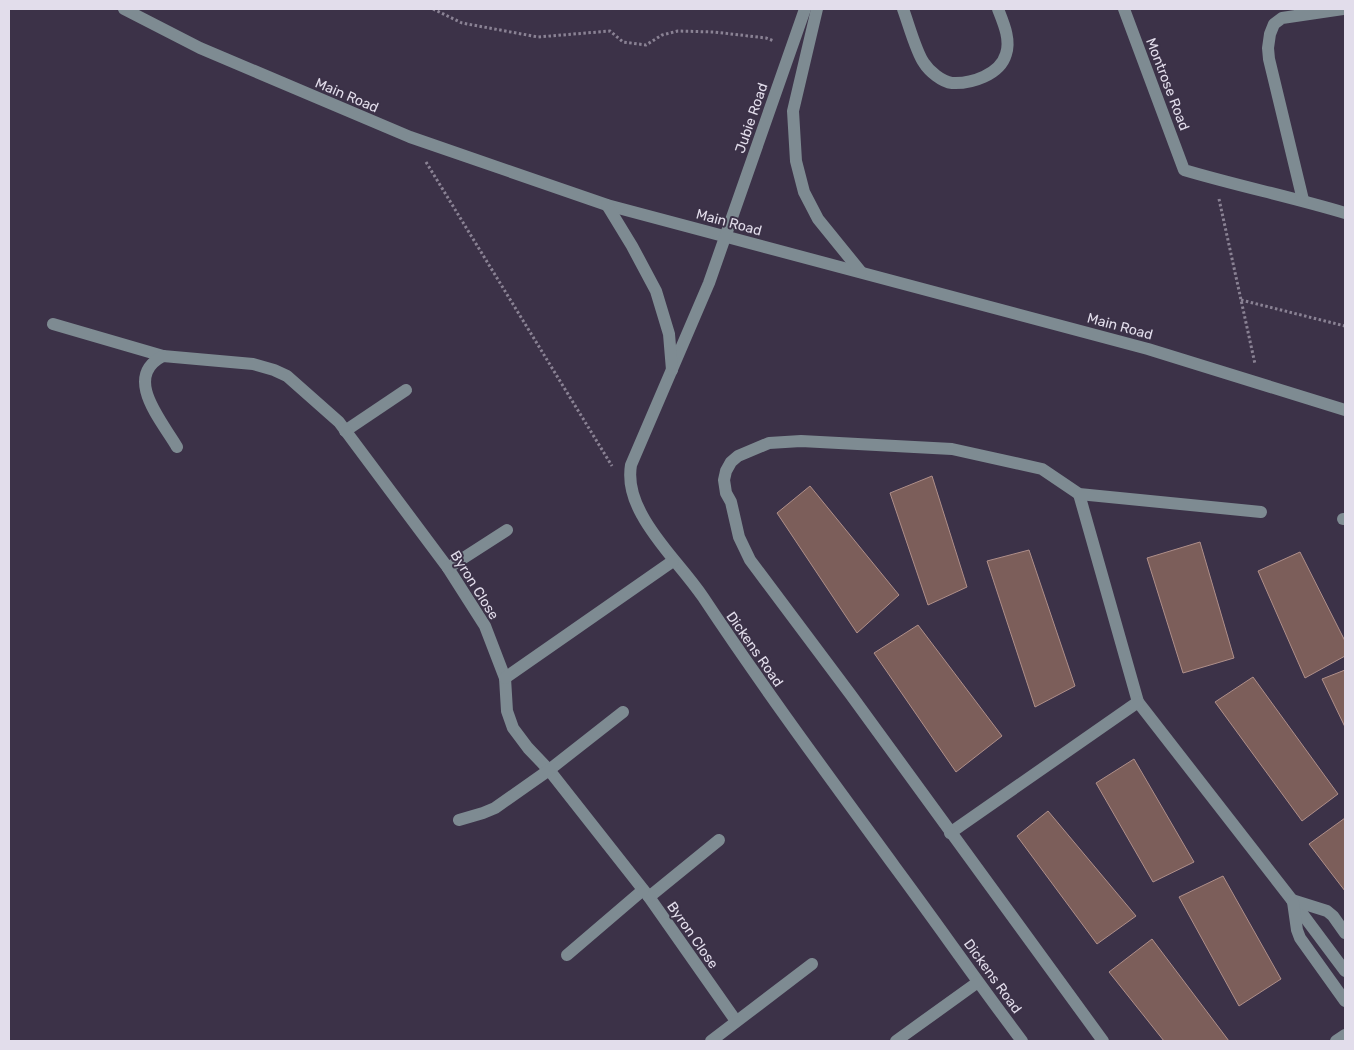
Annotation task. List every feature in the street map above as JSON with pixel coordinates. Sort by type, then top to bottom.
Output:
[{"type":"street","name":"Main Road","points":[[124,9],[160,29],[230,61],[410,137],[607,205],[1148,349],[1345,410]]},
{"type":"street","name":"Jubie Road","points":[[726,237],[805,9]]},
{"type":"street","points":[[817,9],[793,111],[796,161],[804,192],[818,219],[862,272]]},
{"type":"street","points":[[903,9],[923,63],[936,76],[950,83],[982,78],[999,66],[1006,54],[1007,40],[998,9]]},
{"type":"street","name":"Montrose Road","points":[[1124,9],[1184,170],[1214,179]]},
{"type":"street","points":[[1303,200],[1271,70],[1268,41],[1274,24],[1282,18],[1343,9]]},
{"type":"street","points":[[1214,179],[1303,200],[1345,213]]},
{"type":"street","points":[[607,205],[656,291],[669,334],[672,372]]},
{"type":"street","name":"Dickens Road","points":[[726,237],[672,372],[631,465],[632,494],[640,512],[673,561],[702,596],[717,621],[774,702],[1022,1041]]},
{"type":"street","name":"Byron Close","points":[[53,324],[163,356],[253,364],[274,370],[287,376],[338,422],[448,568],[485,626],[505,678],[507,711],[512,728],[549,770],[646,893],[736,1021]]},
{"type":"street","points":[[163,356],[154,360],[149,366],[144,378],[145,388],[150,401],[177,447]]},
{"type":"street","points":[[345,431],[406,390]]},
{"type":"street","points":[[1103,1041],[851,695],[750,560],[739,537],[731,502],[726,493],[724,480],[726,471],[731,462],[738,456],[769,443],[800,441],[952,449],[1042,469],[1079,494],[1261,512]]},
{"type":"street","points":[[1079,494],[1138,702],[1345,971]]},
{"type":"street","points":[[448,568],[507,530]]},
{"type":"street","points":[[505,678],[673,561]]},
{"type":"street","points":[[950,833],[1138,702]]},
{"type":"street","points":[[459,820],[494,808],[549,770],[623,712]]},
{"type":"street","points":[[567,955],[646,893],[719,840]]},
{"type":"street","points":[[1292,900],[1327,911],[1345,933]]},
{"type":"street","points":[[1292,900],[1300,938],[1345,1001]]},
{"type":"street","points":[[711,1041],[812,964]]},
{"type":"street","points":[[896,1041],[978,982]]},
{"type":"street","points":[[1336,1041],[1345,1035]]},
{"type":"path","points":[[434,9],[462,24],[538,37],[610,31],[623,42],[646,45],[662,34],[678,31],[714,32],[766,38],[792,47]]},
{"type":"path","points":[[410,137],[612,467]]},
{"type":"path","points":[[1214,179],[1259,382]]},
{"type":"path","points":[[1241,300],[1345,326]]},
{"type":"building","points":[[932,476],[967,587],[928,605],[890,493]]},
{"type":"building","points":[[810,486],[899,595],[857,633],[777,513]]},
{"type":"building","points":[[1200,542],[1234,658],[1183,673],[1147,558]]},
{"type":"building","points":[[1029,550],[1075,686],[1035,707],[987,561]]},
{"type":"building","points":[[1300,552],[1345,641],[1345,656],[1305,678],[1258,571]]},
{"type":"building","points":[[918,625],[1002,736],[956,772],[874,653]]},
{"type":"building","points":[[1345,670],[1345,727],[1322,679]]},
{"type":"building","points":[[1253,677],[1338,794],[1302,821],[1215,702]]},
{"type":"building","points":[[1134,759],[1194,862],[1153,882],[1096,783]]},
{"type":"building","points":[[1048,811],[1136,916],[1097,944],[1017,836]]},
{"type":"building","points":[[1345,818],[1345,891],[1309,844]]},
{"type":"building","points":[[1223,876],[1281,979],[1239,1006],[1179,897]]},
{"type":"building","points":[[1152,939],[1229,1041],[1164,1041],[1109,972]]}]
